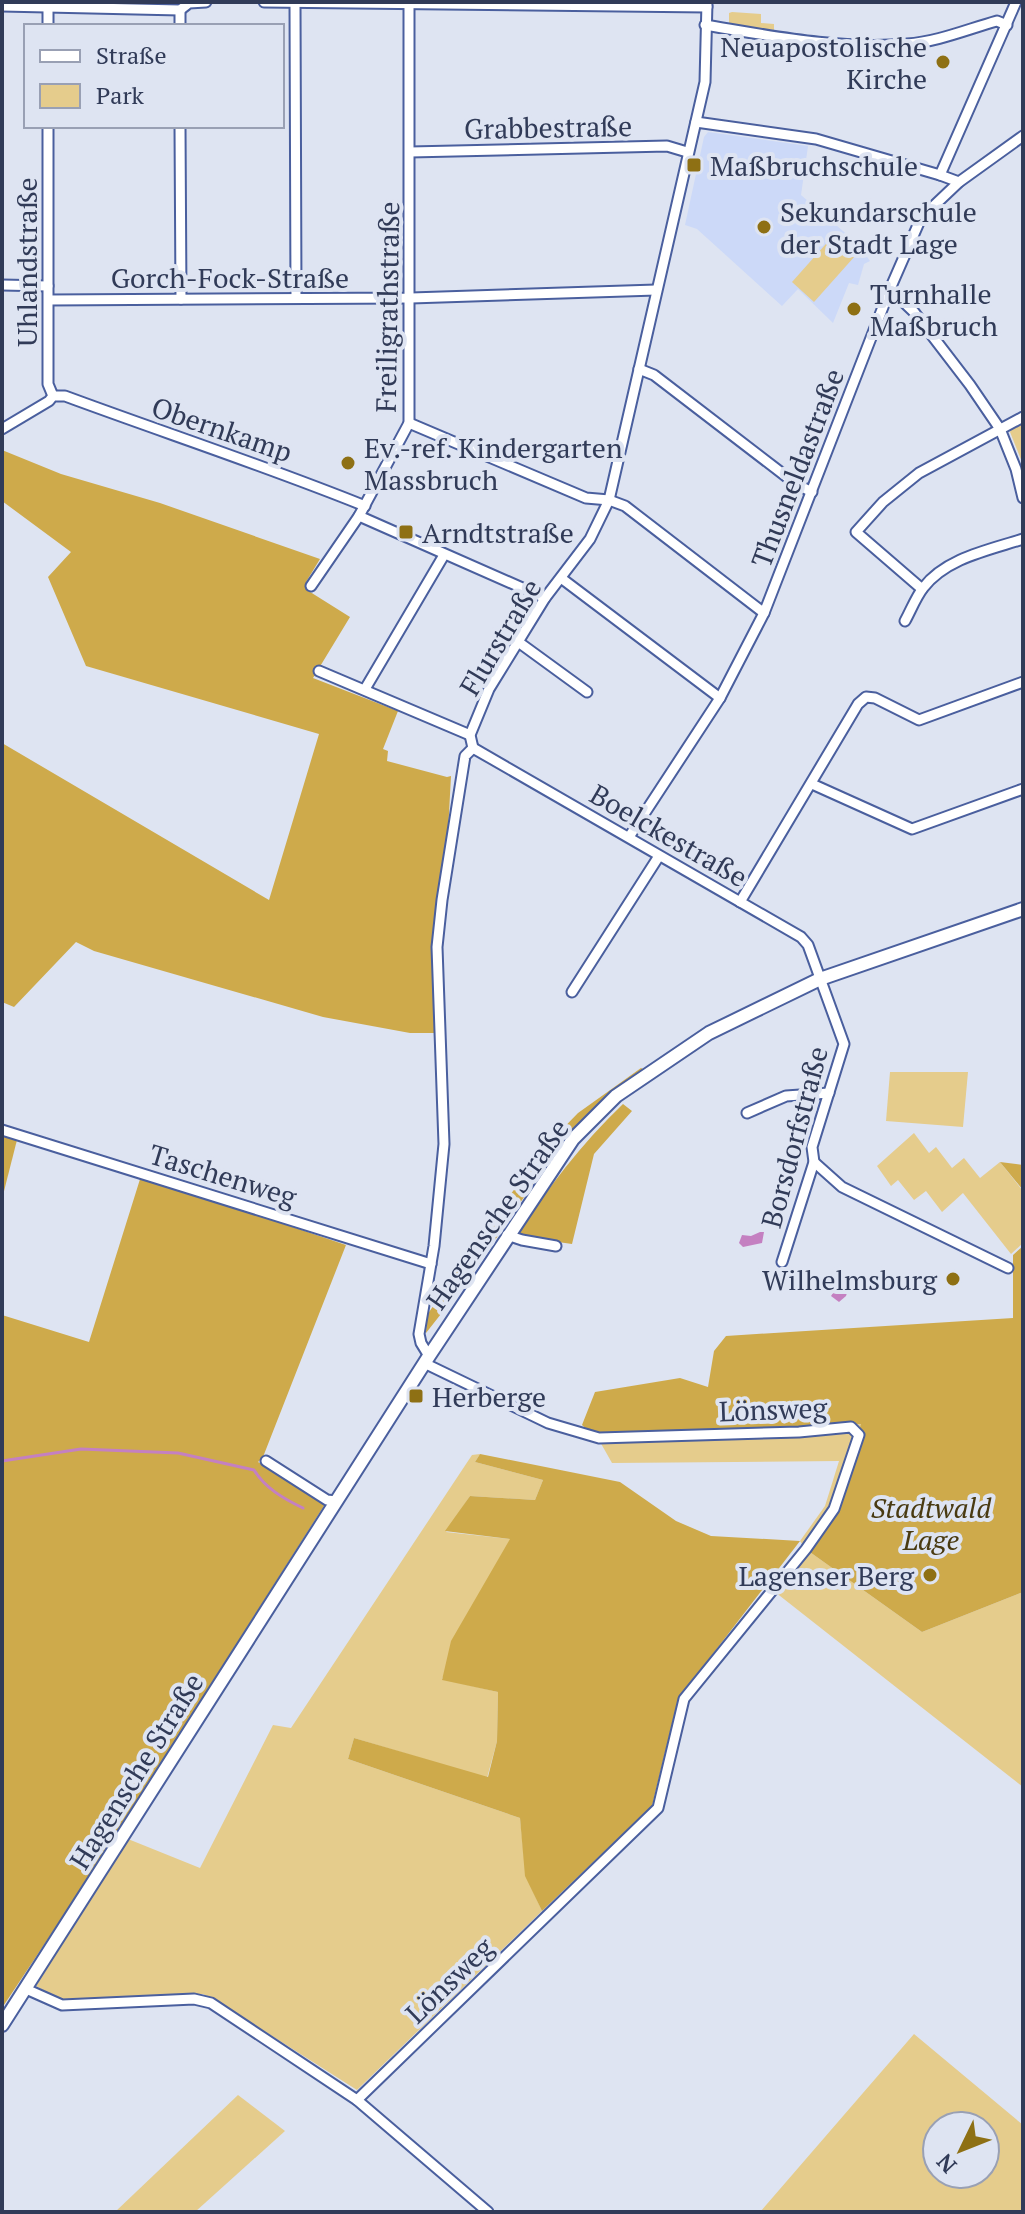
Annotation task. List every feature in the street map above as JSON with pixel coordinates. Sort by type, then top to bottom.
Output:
[{"type":"street","points":[[2,6],[180,10],[189,3],[206,2]]},
{"type":"street","points":[[264,2],[707,4]]},
{"type":"street","points":[[940,175],[1016,2]]},
{"type":"street","points":[[295,3],[296,298]]},
{"type":"street","name":"Freiligrathstraße","points":[[311,586],[359,516],[409,423],[409,3]]},
{"type":"street","name":"Flurstraße","points":[[473,748],[470,735],[489,689],[545,598],[590,539],[609,500],[705,82],[707,4]]},
{"type":"street","points":[[48,8],[48,24]]},
{"type":"street","points":[[180,10],[180,24]]},
{"type":"street","points":[[705,25],[789,39],[864,46],[911,44],[997,21],[1007,25]]},
{"type":"street","points":[[696,122],[816,139],[959,182]]},
{"type":"street","name":"Uhlandstraße","points":[[48,128],[48,384],[53,396]]},
{"type":"street","points":[[180,128],[181,299]]},
{"type":"street","name":"Thusneldastraße","points":[[629,837],[720,698],[764,613],[890,289],[921,218],[959,182],[1023,136]]},
{"type":"street","name":"Grabbestraße","points":[[410,152],[667,146],[687,152]]},
{"type":"street","points":[[2,285],[48,286]]},
{"type":"street","points":[[890,289],[914,312],[1000,429],[1020,468],[1023,498]]},
{"type":"street","name":"Gorch-Fock-Straße","points":[[49,300],[411,298],[656,290]]},
{"type":"street","points":[[639,369],[654,375],[796,484],[812,492]]},
{"type":"street","points":[[2,429],[53,396]]},
{"type":"street","name":"Obernkamp","points":[[53,396],[65,396],[278,470],[365,506]]},
{"type":"street","points":[[922,589],[856,532],[883,502],[919,473],[1023,417]]},
{"type":"street","points":[[409,423],[586,498],[609,500],[625,506],[764,613]]},
{"type":"street","points":[[359,516],[545,598]]},
{"type":"street","points":[[905,621],[922,589],[938,573],[958,561],[1023,539]]},
{"type":"street","points":[[365,689],[444,555]]},
{"type":"street","points":[[561,578],[720,698]]},
{"type":"street","points":[[517,641],[587,692]]},
{"type":"street","points":[[319,671],[470,735]]},
{"type":"street","points":[[740,902],[858,704],[866,697],[875,698],[919,720],[1023,682]]},
{"type":"street","points":[[426,1360],[419,1334],[431,1264],[444,1144],[437,947],[465,756],[473,748]]},
{"type":"street","name":"Boelckestraße","points":[[473,748],[805,941],[820,979]]},
{"type":"street","points":[[812,784],[912,829],[1023,789]]},
{"type":"street","points":[[572,992],[659,856]]},
{"type":"street","name":"Hagensche Straße","points":[[4,2019],[426,1360],[573,1139],[616,1096],[709,1033],[820,979],[1023,909]]},
{"type":"street","name":"Borsdorfstraße","points":[[782,1262],[814,1162],[812,1147],[844,1044],[820,979]]},
{"type":"street","points":[[747,1113],[786,1096],[829,1093]]},
{"type":"street","name":"Taschenweg","points":[[2,1130],[431,1264]]},
{"type":"street","points":[[814,1162],[842,1187],[1008,1268]]},
{"type":"street","points":[[507,1235],[556,1246]]},
{"type":"street","name":"Lönsweg","points":[[357,2100],[658,1808],[684,1699],[806,1549],[834,1509],[859,1435],[851,1427],[799,1432],[599,1438],[548,1423],[426,1360]]},
{"type":"street","points":[[266,1461],[327,1500],[336,1501]]},
{"type":"street","points":[[26,1989],[62,2005],[194,1999],[211,2003],[357,2100],[488,2212]]},
{"type":"shaded area","name":"Sekundarschule der Stadt Lage","points":[[708,132],[808,146],[801,195],[857,243],[870,261],[864,264],[858,285],[849,283],[833,323],[798,289],[782,306],[697,229],[685,225],[704,137]]},
{"type":"shaded area","points":[[764,1232],[762,1243],[743,1247],[739,1243],[742,1235],[751,1236]]},
{"type":"shaded area","points":[[843,1278],[850,1283],[846,1296],[839,1302],[831,1296]]},
{"type":"green space","points":[[729,13],[761,14],[761,23],[774,24],[774,30],[729,25]]},
{"type":"green space","points":[[833,236],[855,256],[814,302],[792,282]]},
{"type":"green space","points":[[1023,420],[1022,462],[1010,432],[1013,425]]},
{"type":"green space","points":[[2,450],[61,474],[160,503],[320,559],[306,582],[307,590],[350,617],[313,678],[398,711],[383,749],[388,751],[387,761],[451,776],[448,832],[433,944],[437,1033],[410,1033],[323,1017],[94,951],[76,942],[14,1007],[2,1002],[2,743],[269,900],[319,734],[86,666],[48,577],[71,552],[2,501]]},
{"type":"green space","points":[[641,1068],[602,1103],[547,1163],[470,1277],[426,1333],[427,1315],[540,1152],[578,1113]]},
{"type":"green space","points":[[890,1072],[968,1072],[963,1127],[886,1121]]},
{"type":"green space","points":[[623,1104],[632,1111],[594,1154],[572,1244],[516,1236],[566,1167]]},
{"type":"green space","points":[[914,1133],[929,1153],[936,1147],[952,1168],[964,1158],[980,1178],[1000,1162],[1023,1191],[1023,1243],[1011,1254],[963,1193],[942,1212],[926,1191],[914,1200],[898,1180],[891,1186],[877,1166]]},
{"type":"green space","points":[[2,1135],[18,1136],[2,1199]]},
{"type":"green space","points":[[1000,1162],[1023,1165],[1023,1190]]},
{"type":"green space","points":[[141,1176],[346,1245],[263,1457],[258,1462],[327,1501],[89,1877],[2,2008],[2,1315],[89,1342]]},
{"type":"green space","name":"Stadtwald Lage","points":[[1023,1246],[1023,1592],[922,1632],[807,1550],[838,1511],[861,1424],[599,1440],[582,1425],[595,1392],[680,1378],[708,1387],[714,1351],[726,1336],[1013,1318],[1013,1255]]},
{"type":"green space","points":[[862,1424],[838,1512],[807,1550],[922,1632],[1023,1592],[1023,1787],[775,1592],[807,1551],[800,1541],[825,1506],[839,1461],[612,1463],[599,1440]]},
{"type":"green space","points":[[480,1454],[475,1462],[543,1480],[535,1500],[470,1496],[446,1532],[511,1539],[488,1580],[442,1679],[498,1692],[497,1741],[487,1778],[354,1738],[348,1759],[520,1818],[526,1876],[542,1911],[357,2090],[203,1994],[64,2001],[36,1986],[128,1839],[200,1868],[273,1725],[291,1728],[472,1455]]},
{"type":"green space","points":[[480,1454],[620,1482],[676,1521],[711,1536],[800,1541],[678,1699],[652,1806],[542,1911],[525,1876],[520,1818],[348,1759],[354,1738],[488,1777],[497,1741],[498,1692],[442,1680],[451,1641],[510,1539],[445,1531],[470,1496],[535,1500],[543,1480],[475,1462]]},
{"type":"green space","points":[[914,2034],[1023,2125],[1023,2212],[760,2212]]},
{"type":"green space","points":[[238,2095],[285,2131],[195,2212],[115,2212]]},
{"type":"waterway","points":[[2,1461],[81,1449],[178,1453],[254,1470],[276,1492],[303,1508]]},
{"type":"place","name":"Neuapostolische Kirche","points":[[943,62]]},
{"type":"place","name":"Maßbruchschule","points":[[694,165]]},
{"type":"place","name":"Sekundarschule der Stadt Lage","points":[[764,227]]},
{"type":"place","name":"Turnhalle Maßbruch","points":[[854,309]]},
{"type":"place","name":"Ev.-ref. Kindergarten Massbruch","points":[[348,463]]},
{"type":"place","name":"Arndtstraße","points":[[406,532]]},
{"type":"place","name":"Wilhelmsburg","points":[[953,1279]]},
{"type":"place","name":"Herberge","points":[[416,1396]]},
{"type":"place","name":"Lagenser Berg","points":[[930,1575]]}]
